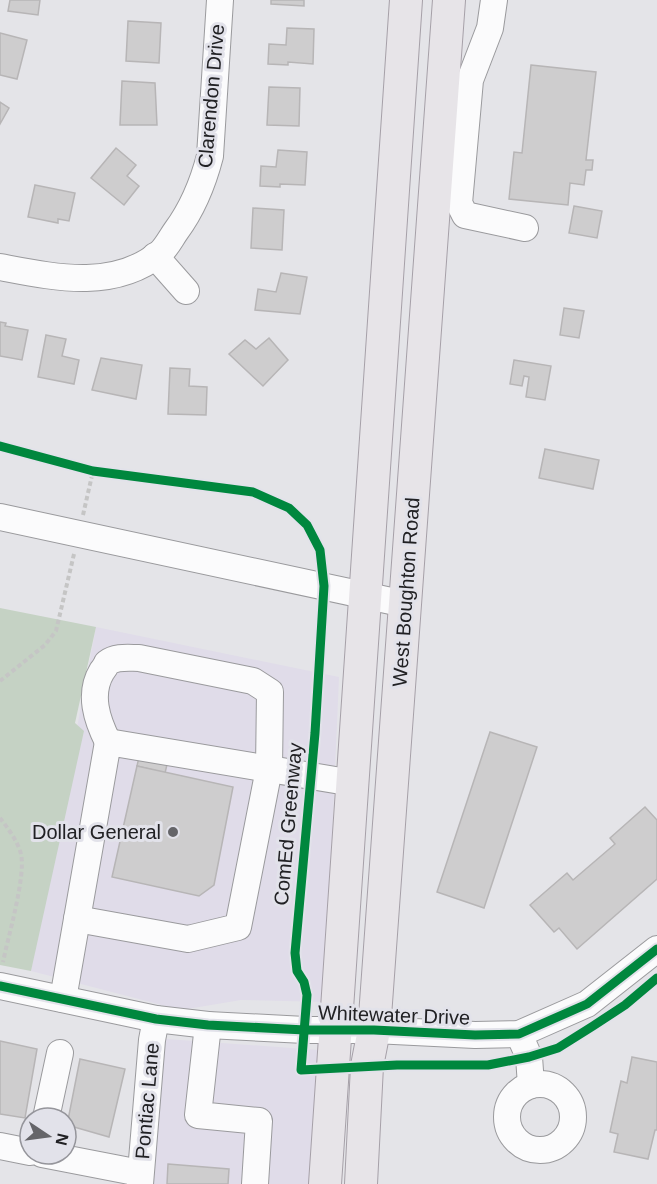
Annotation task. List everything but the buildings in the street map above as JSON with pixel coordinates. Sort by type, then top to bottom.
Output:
[{"type":"main road","name":"West Boughton Road","points":[[325,1184],[406,0]]},
{"type":"main road","name":"West Boughton Road","points":[[361,1184],[367,1066],[374,1030],[449,0]]},
{"type":"street","name":"Clarendon Drive","points":[[158,254],[191,211],[206,174],[210,156],[220,0]]},
{"type":"street","points":[[491,0],[490,28],[470,80],[459,203],[465,215],[525,228]]},
{"type":"street","points":[[0,267],[52,277],[79,279],[110,277],[135,270],[158,254],[186,291]]},
{"type":"street","points":[[0,517],[405,604]]},
{"type":"street","points":[[63,999],[108,742],[100,726],[95,706],[96,680],[107,663],[122,658],[140,658],[253,681],[264,687],[270,692],[269,769],[238,927],[188,939],[78,919]]},
{"type":"street","points":[[108,742],[353,783]]},
{"type":"street","name":"Whitewater Drive","points":[[1,974],[63,999],[156,1019],[208,1025],[305,1030],[335,1028],[475,1035],[519,1034],[587,1004],[657,949]]},
{"type":"street","name":"Pontiac Lane","points":[[140,1179],[152,1040],[156,1019]]},
{"type":"street","points":[[208,1025],[198,1115],[259,1121],[255,1184]]},
{"type":"street","points":[[519,1034],[529,1058],[531,1085]]},
{"type":"street","points":[[49,1106],[60,1053]]},
{"type":"street","points":[[0,1146],[18,1150]]},
{"type":"street","points":[[78,1163],[140,1179]]},
{"type":"path","points":[[81,468],[104,473]]},
{"type":"path","points":[[0,681],[45,645],[56,631],[93,471]]},
{"type":"path","points":[[0,818],[8,828],[21,854],[20,880],[1,974]]},
{"type":"shaded area","points":[[96,627],[339,677],[325,1002],[241,1000],[181,1010],[31,971]]},
{"type":"shaded area","points":[[166,1039],[319,1050],[309,1184],[153,1184],[155,1122]]},
{"type":"green space","points":[[0,608],[96,627],[75,723],[84,731],[31,971],[0,965]]},
{"type":"cycle path","name":"ComEd Greenway","points":[[0,446],[93,471],[253,492],[289,508],[307,525],[320,550],[324,586],[315,733],[295,953],[297,971],[304,982],[307,995],[301,1070],[397,1065],[488,1065],[529,1057],[558,1048],[625,1005],[657,978]]},
{"type":"cycle path","points":[[0,986],[156,1019],[208,1025],[475,1035],[519,1034],[587,1004],[657,949]]},
{"type":"place","name":"Dollar General","points":[[173,832]]}]
